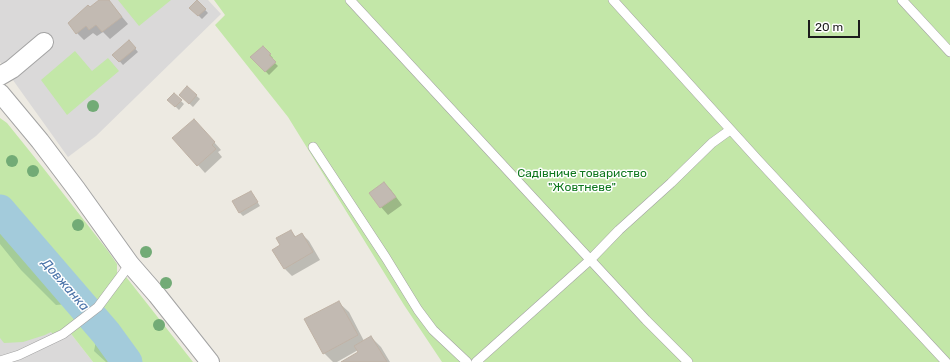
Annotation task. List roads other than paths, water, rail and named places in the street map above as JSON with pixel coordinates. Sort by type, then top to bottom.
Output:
[{"type":"street","points":[[0,76],[44,42]]},
{"type":"street","points":[[5,100],[40,141],[73,184],[130,264],[157,294],[210,362]]},
{"type":"lane","points":[[350,0],[646,320],[688,362]]},
{"type":"lane","points":[[613,0],[730,130],[946,362]]},
{"type":"lane","points":[[902,0],[950,52]]},
{"type":"lane","points":[[476,362],[590,260],[619,230],[672,183],[712,143],[730,130]]},
{"type":"lane","points":[[313,147],[382,251],[418,310],[433,330],[467,362]]},
{"type":"lane","points":[[0,361],[19,355],[56,338],[78,322],[98,307],[130,264]]},
{"type":"waterway","name":"Довжанка","points":[[0,210],[106,333],[127,362]]},
{"type":"park label","name":"Садівниче товариство \"Жовтневе\"","points":[[582,181]]}]
